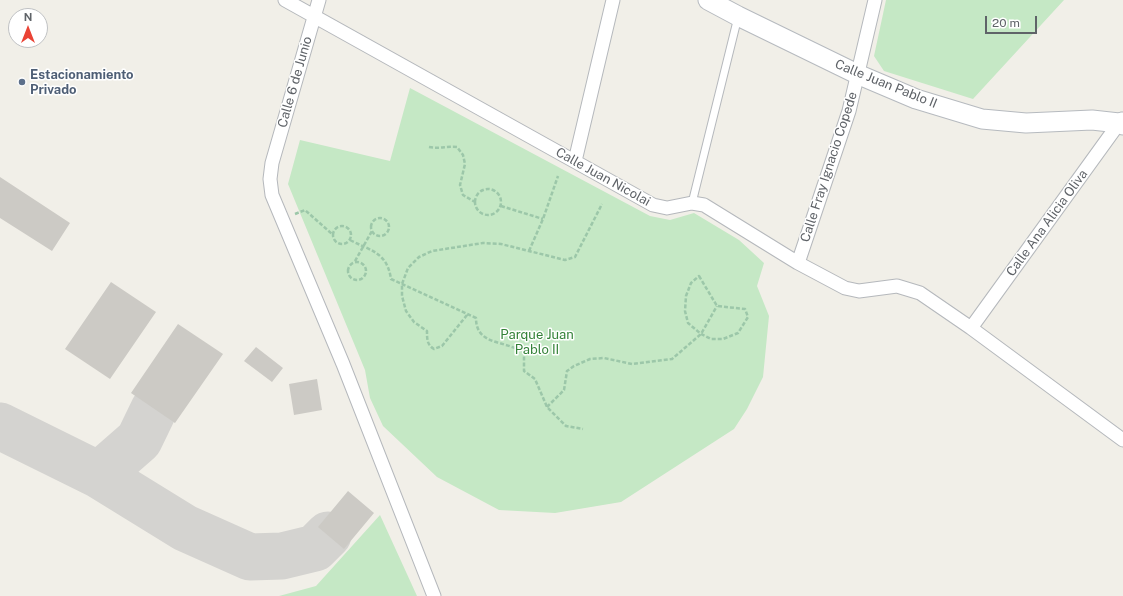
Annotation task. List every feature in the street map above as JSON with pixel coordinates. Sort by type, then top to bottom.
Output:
[{"type":"street","name":"Calle Juan Nicolai","points":[[285,0],[653,205],[667,208],[692,203],[704,205],[798,263],[845,288],[859,291],[897,286],[920,293],[971,328],[1123,440]]},
{"type":"street","name":"Calle 6 de Junio","points":[[319,0],[272,164],[270,179],[272,195],[343,364],[434,596]]},
{"type":"street","points":[[575,161],[613,0]]},
{"type":"street","name":"Calle Juan Pablo II","points":[[708,0],[857,74],[916,99],[982,119],[1026,123],[1092,120],[1122,122]]},
{"type":"street","name":"Calle Fray Ignacio Copede","points":[[798,263],[849,111],[875,0]]},
{"type":"street","name":"Calle Ana Alicia Oliva","points":[[971,328],[1122,122]]},
{"type":"lane","points":[[692,203],[738,16]]},
{"type":"path","points":[[429,147],[438,149],[448,146],[457,147],[463,155],[465,164],[460,185],[463,195],[475,202]]},
{"type":"path","points":[[529,251],[543,219],[558,176]]},
{"type":"path","points":[[485,189],[490,189],[498,193],[501,197],[501,206],[498,210],[489,215],[480,211],[476,207],[476,196],[485,189]]},
{"type":"path","points":[[467,315],[442,346],[434,349],[429,346],[427,331],[414,322],[406,311],[402,296],[402,284],[408,268],[419,257],[432,250],[483,243],[501,244],[565,260],[575,256],[602,204]]},
{"type":"path","points":[[501,206],[543,219]]},
{"type":"path","points":[[305,210],[332,234],[333,238],[338,244],[345,244],[352,236],[350,230],[343,226],[336,228],[332,234]]},
{"type":"path","points":[[355,261],[362,263],[366,268],[365,275],[360,280],[352,279],[347,273],[349,265],[355,261],[372,231],[371,224],[375,218],[383,218],[388,222],[389,228],[386,234],[378,236],[372,231]]},
{"type":"path","points":[[350,240],[383,257],[389,268],[391,279],[476,318],[476,326],[482,335],[498,344],[512,346],[524,352],[524,371],[535,380],[547,407],[566,426],[583,430]]},
{"type":"path","points":[[699,276],[717,306],[745,308],[748,317],[738,333],[723,339],[711,339],[701,334],[688,323],[685,311],[686,296],[691,283],[699,276]]},
{"type":"path","points":[[547,407],[564,390],[567,372],[574,366],[590,358],[604,358],[632,364],[672,358],[701,334],[717,306]]},
{"type":"green space","points":[[886,0],[1064,0],[973,99],[884,71],[874,56]]},
{"type":"green space","name":"Parque Juan Pablo II","points":[[410,88],[650,216],[670,220],[694,213],[739,240],[764,263],[757,286],[769,316],[763,377],[747,409],[734,429],[621,502],[555,513],[499,510],[437,477],[383,426],[370,398],[365,370],[288,184],[300,140],[390,161]]},
{"type":"green space","points":[[380,515],[417,596],[279,596],[316,586]]},
{"type":"building","points":[[0,177],[70,223],[52,251],[0,218]]},
{"type":"building","points":[[111,282],[156,312],[110,379],[65,349]]},
{"type":"building","points":[[178,324],[223,354],[175,423],[131,393]]},
{"type":"building","points":[[256,347],[283,368],[272,382],[244,361]]},
{"type":"building","points":[[317,379],[322,410],[294,415],[289,384]]},
{"type":"building","points":[[348,491],[374,513],[344,549],[318,527]]},
{"type":"taxiway","points":[[99,475],[139,440],[154,409]]},
{"type":"taxiway","points":[[0,426],[99,475],[185,528],[250,557],[282,556],[315,548],[328,535]]},
{"type":"place","name":"Estacionamiento Privado","points":[[22,82]]}]
